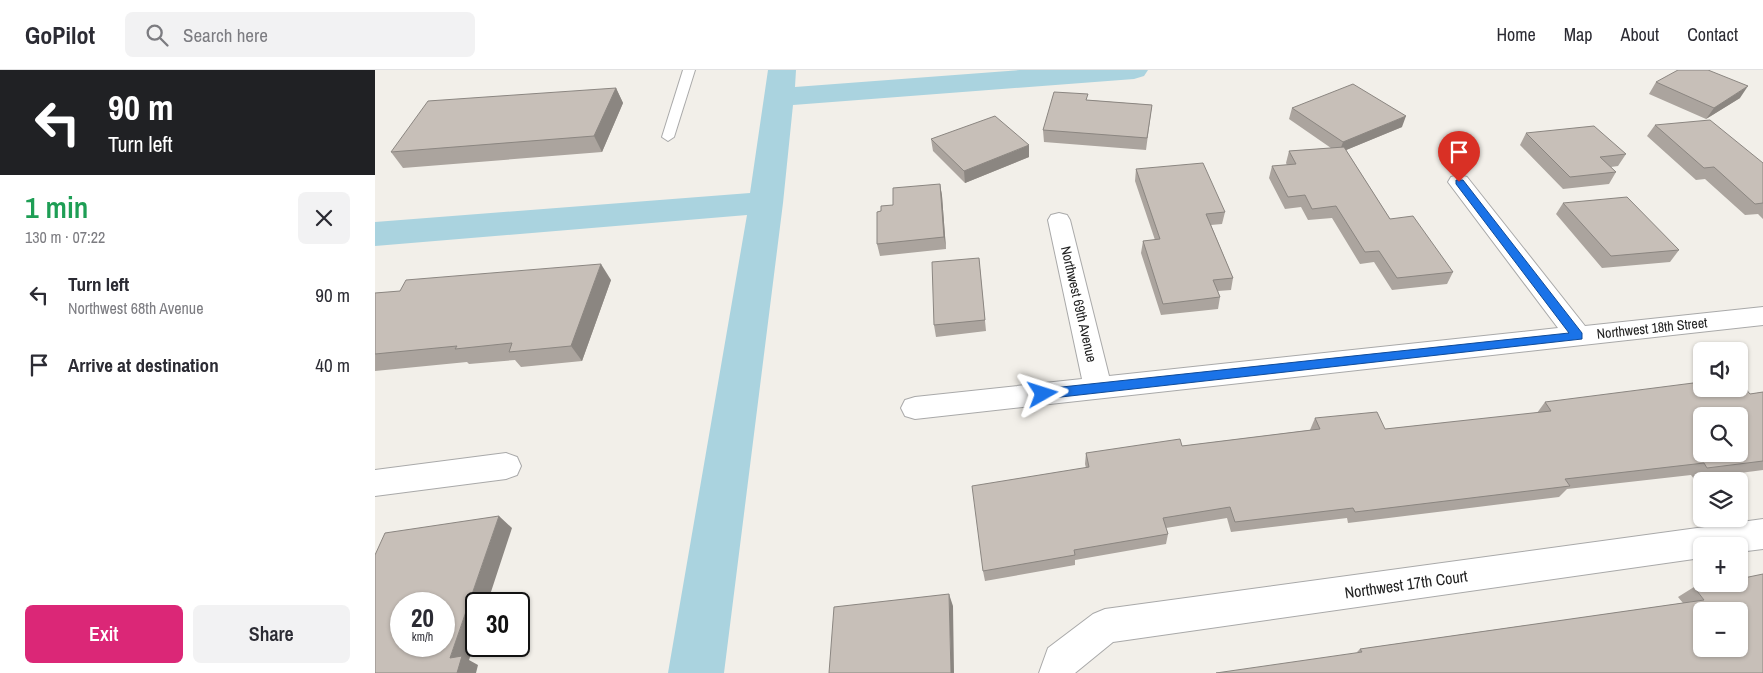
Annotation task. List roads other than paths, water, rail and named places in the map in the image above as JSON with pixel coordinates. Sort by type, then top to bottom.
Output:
[{"type":"street","points":[[1459,182],[1578,336]]},
{"type":"street","name":"Northwest 69th Avenue","points":[[1059,220],[1098,388]]},
{"type":"street","name":"Northwest 18th Street","points":[[915,408],[1763,316]]},
{"type":"street","points":[[377,486],[506,466]]},
{"type":"street","name":"Northwest 17th Court","points":[[1059,667],[1105,626],[1763,534]]},
{"type":"lane","points":[[668,136],[689,70]]},
{"type":"waterway","points":[[779,97],[782,70]]},
{"type":"waterway","points":[[779,97],[1134,70]]},
{"type":"waterway","points":[[766,203],[779,97]]},
{"type":"waterway","points":[[375,234],[766,203]]},
{"type":"waterway","points":[[696,673],[766,203]]}]
